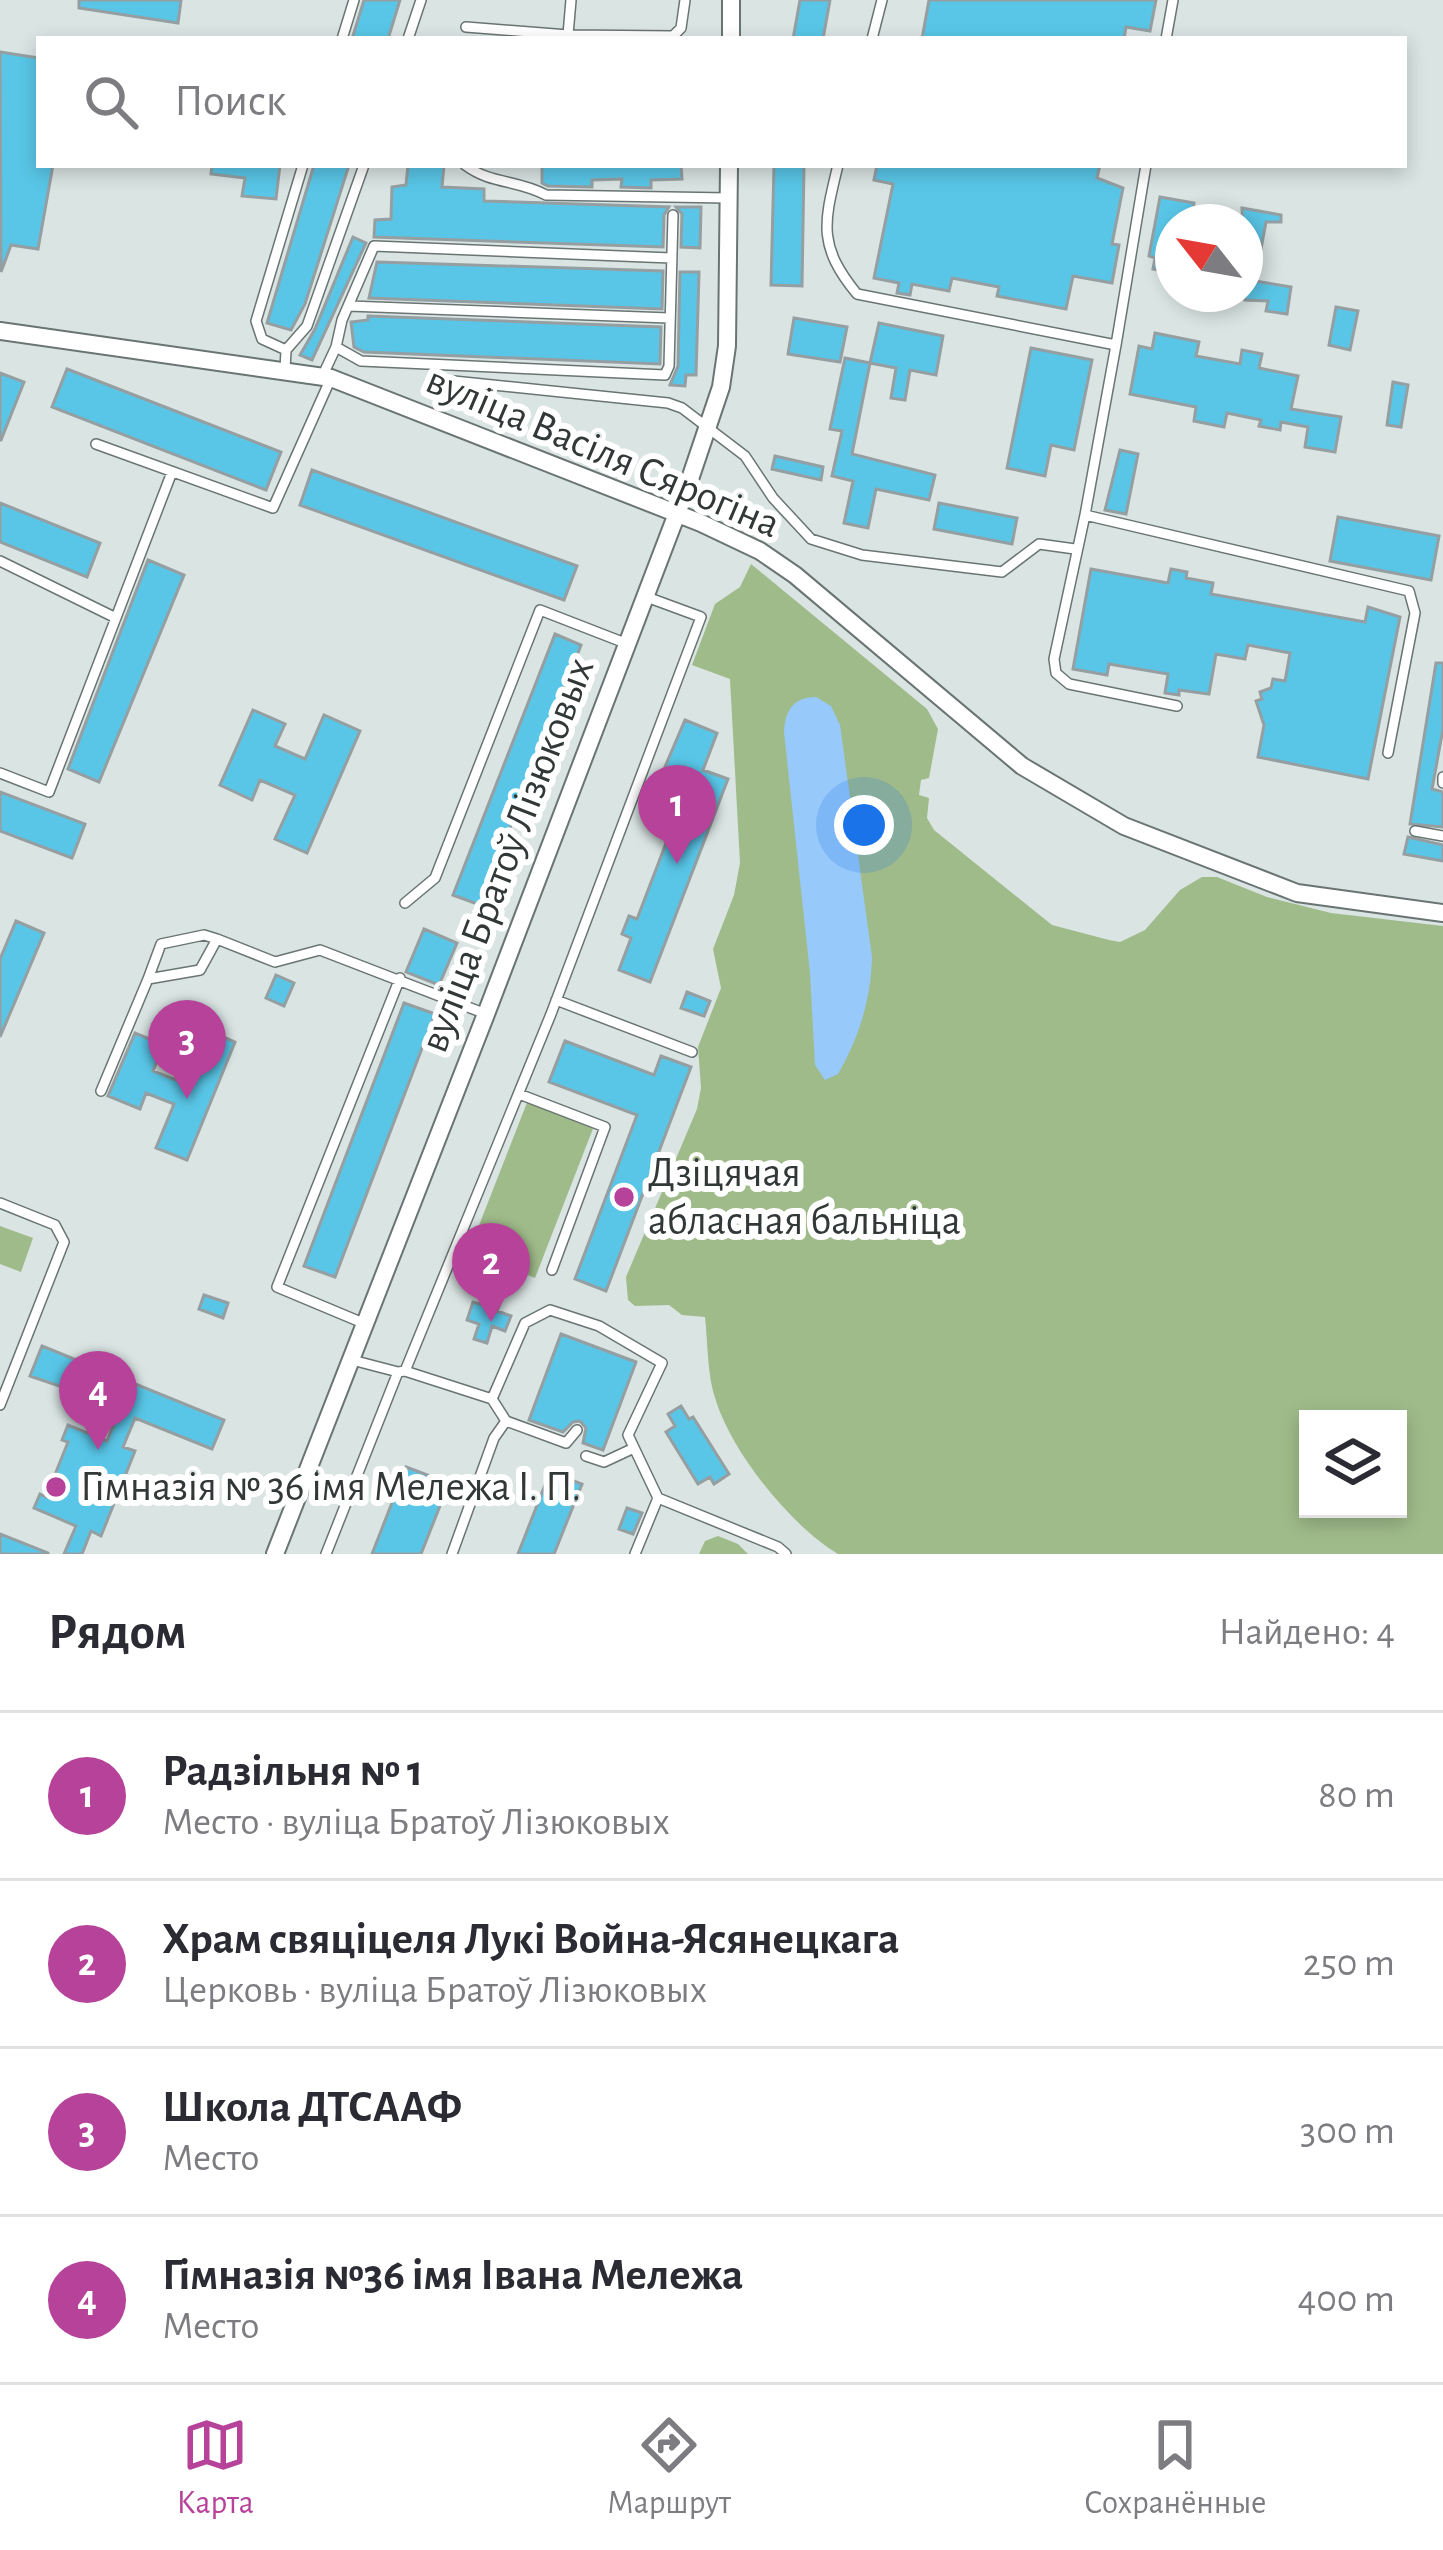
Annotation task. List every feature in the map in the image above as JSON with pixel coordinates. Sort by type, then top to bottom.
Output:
[{"type":"street","points":[[731,0],[731,36]]},
{"type":"street","name":"вуліца Братоў Лізюковых","points":[[275,1554],[677,514],[726,368],[729,168]]},
{"type":"street","name":"вуліца Васіля Сярогіна","points":[[0,331],[326,378],[732,536],[795,575],[1022,766],[1124,826],[1297,893],[1443,913]]},
{"type":"lane","points":[[343,36],[354,0]]},
{"type":"lane","points":[[409,36],[421,0]]},
{"type":"lane","points":[[568,34],[571,0]]},
{"type":"lane","points":[[466,27],[674,36],[685,0]]},
{"type":"lane","points":[[873,36],[882,0]]},
{"type":"lane","points":[[1167,36],[1173,0]]},
{"type":"lane","points":[[286,350],[262,339],[256,322],[302,168]]},
{"type":"lane","points":[[285,370],[286,350],[307,326],[363,168]]},
{"type":"lane","points":[[469,168],[483,178],[524,183],[546,195],[728,198]]},
{"type":"lane","points":[[837,168],[825,220],[827,249],[838,272],[857,294],[1116,345]]},
{"type":"lane","points":[[1146,168],[1085,515],[1054,659],[1056,673],[1069,684],[1177,706]]},
{"type":"lane","points":[[336,347],[361,361],[665,375],[673,215]]},
{"type":"lane","points":[[96,445],[273,508],[374,246],[671,258]]},
{"type":"lane","points":[[349,306],[669,318]]},
{"type":"lane","points":[[434,379],[682,408],[745,456],[773,498],[811,539],[862,555],[1002,572],[1039,544],[1075,548]]},
{"type":"lane","points":[[0,773],[49,792],[172,472]]},
{"type":"lane","points":[[1085,515],[1409,591],[1415,613],[1388,754]]},
{"type":"lane","points":[[0,561],[116,618]]},
{"type":"lane","points":[[326,1554],[519,1094],[700,617],[644,596]]},
{"type":"lane","points":[[405,903],[435,878],[540,610],[625,643]]},
{"type":"lane","points":[[1415,831],[1443,836]]},
{"type":"lane","points":[[101,1091],[161,944],[204,935],[275,962],[320,950],[486,1014]]},
{"type":"lane","points":[[148,979],[200,970],[217,939]]},
{"type":"lane","points":[[366,1324],[277,1287],[400,978]]},
{"type":"lane","points":[[556,1000],[692,1052]]},
{"type":"lane","points":[[519,1094],[605,1127],[552,1270]]},
{"type":"lane","points":[[0,1203],[55,1225],[64,1242],[0,1405]]},
{"type":"lane","points":[[493,1399],[525,1323],[550,1310],[599,1326],[662,1363],[628,1435],[658,1498],[786,1554]]},
{"type":"lane","points":[[352,1360],[493,1399],[506,1421],[566,1443],[577,1430]]},
{"type":"lane","points":[[452,1554],[494,1438],[506,1421]]},
{"type":"lane","points":[[586,1456],[604,1462],[634,1448]]},
{"type":"lane","points":[[634,1554],[658,1498]]},
{"type":"green space","points":[[751,564],[927,709],[938,729],[929,778],[921,780],[919,795],[929,798],[927,818],[934,830],[1052,925],[1120,942],[1145,930],[1180,890],[1202,877],[1217,877],[1267,897],[1331,913],[1443,926],[1443,1554],[838,1554],[802,1526],[766,1487],[724,1422],[709,1371],[705,1317],[682,1315],[669,1305],[635,1306],[628,1300],[626,1277],[697,1109],[701,1088],[698,1047],[721,988],[713,949],[734,895],[740,863],[730,679],[692,665],[715,604],[740,587]]},
{"type":"green space","points":[[528,1100],[594,1126],[535,1278],[469,1251]]},
{"type":"green space","points":[[0,1226],[33,1238],[21,1272],[0,1264]]},
{"type":"green space","points":[[718,1536],[748,1554],[699,1554],[705,1541]]},
{"type":"water","points":[[816,697],[831,706],[840,725],[872,957],[858,1032],[838,1074],[825,1080],[815,1065],[784,732],[792,707]]},
{"type":"building","points":[[79,0],[181,0],[178,23],[79,8]]},
{"type":"building","points":[[364,0],[400,0],[389,36],[353,36]]},
{"type":"building","points":[[800,0],[830,0],[824,36],[794,36]]},
{"type":"building","points":[[929,0],[1156,0],[1150,31],[1126,27],[1124,36],[923,36]]},
{"type":"building","points":[[0,52],[36,58],[36,168],[52,168],[38,249],[11,245],[1,272]]},
{"type":"building","points":[[212,168],[280,168],[276,199],[242,196],[245,178],[211,174]]},
{"type":"building","points":[[313,168],[348,168],[305,304],[291,330],[267,323]]},
{"type":"building","points":[[408,168],[444,168],[442,187],[484,189],[484,201],[669,207],[664,215],[663,247],[374,237],[375,220],[391,219],[392,187],[406,185]]},
{"type":"building","points":[[542,168],[681,168],[682,179],[651,180],[651,188],[621,187],[622,179],[592,180],[592,187],[542,183]]},
{"type":"building","points":[[774,168],[804,168],[802,286],[771,285]]},
{"type":"building","points":[[876,168],[1099,168],[1097,178],[1123,188],[1112,244],[1119,245],[1112,283],[1073,276],[1066,309],[997,296],[999,287],[952,278],[949,291],[912,284],[910,295],[897,293],[899,283],[874,278],[893,184],[874,180]]},
{"type":"building","points":[[1160,197],[1194,203],[1194,204],[1159,204]]},
{"type":"building","points":[[676,207],[701,207],[700,248],[681,247],[682,214]]},
{"type":"building","points":[[1263,212],[1281,215],[1281,222],[1266,222],[1263,238]]},
{"type":"building","points":[[1155,224],[1155,258],[1149,256]]},
{"type":"building","points":[[353,237],[366,243],[312,360],[300,355]]},
{"type":"building","points":[[377,262],[663,271],[662,309],[369,298]]},
{"type":"building","points":[[680,272],[699,272],[696,375],[686,375],[685,386],[670,385],[678,366]]},
{"type":"building","points":[[1263,282],[1291,287],[1287,314],[1266,311],[1268,301],[1263,301]]},
{"type":"building","points":[[1336,307],[1358,311],[1350,350],[1329,345]]},
{"type":"building","points":[[368,316],[661,327],[660,364],[364,352],[354,347],[351,322],[368,320]]},
{"type":"building","points":[[794,318],[847,327],[840,362],[788,354]]},
{"type":"building","points":[[879,323],[943,336],[936,375],[910,370],[905,400],[891,398],[896,368],[870,363]]},
{"type":"building","points":[[1155,333],[1199,342],[1196,356],[1240,364],[1242,350],[1262,354],[1259,368],[1298,376],[1291,409],[1341,417],[1335,452],[1305,447],[1308,427],[1281,422],[1280,430],[1259,426],[1261,420],[1227,413],[1224,427],[1194,421],[1196,407],[1130,394],[1139,346],[1152,349]]},
{"type":"building","points":[[1031,348],[1092,360],[1074,450],[1051,445],[1045,476],[1007,468]]},
{"type":"building","points":[[845,358],[870,363],[852,454],[935,475],[929,500],[876,489],[868,528],[844,523],[853,481],[832,476],[842,431],[830,429]]},
{"type":"building","points":[[67,369],[281,452],[266,490],[52,407]]},
{"type":"building","points":[[0,373],[24,382],[1,440],[0,440]]},
{"type":"building","points":[[1393,382],[1408,385],[1401,427],[1387,425]]},
{"type":"building","points":[[1120,450],[1138,454],[1126,514],[1105,510]]},
{"type":"building","points":[[775,456],[823,467],[821,480],[772,469]]},
{"type":"building","points":[[312,470],[577,566],[564,600],[300,505]]},
{"type":"building","points":[[0,503],[100,543],[87,577],[0,542]]},
{"type":"building","points":[[939,503],[1017,518],[1012,544],[934,529]]},
{"type":"building","points":[[1338,517],[1439,536],[1431,580],[1330,561]]},
{"type":"building","points":[[148,560],[184,575],[99,782],[68,769]]},
{"type":"building","points":[[1091,569],[1168,583],[1171,569],[1187,572],[1186,578],[1213,583],[1211,594],[1365,622],[1368,607],[1400,617],[1368,779],[1258,757],[1264,725],[1256,701],[1262,699],[1260,692],[1271,688],[1273,679],[1285,681],[1290,653],[1248,645],[1245,659],[1216,654],[1209,694],[1165,693],[1168,674],[1109,664],[1107,675],[1073,669]]},
{"type":"building","points":[[555,634],[581,645],[480,905],[453,895]]},
{"type":"building","points":[[1436,663],[1443,663],[1443,729],[1432,789],[1443,792],[1443,827],[1410,824]]},
{"type":"building","points":[[253,710],[285,724],[275,746],[305,759],[324,715],[360,731],[307,853],[275,839],[295,795],[260,780],[252,800],[220,785]]},
{"type":"building","points":[[685,720],[717,733],[703,770],[728,779],[650,982],[619,970],[631,938],[622,934],[629,916],[637,919],[678,812],[650,802]]},
{"type":"building","points":[[0,792],[85,824],[72,858],[0,831]]},
{"type":"building","points":[[1408,837],[1443,845],[1443,861],[1404,854]]},
{"type":"building","points":[[16,921],[44,933],[0,1037],[0,959]]},
{"type":"building","points":[[424,929],[457,943],[439,985],[406,972]]},
{"type":"building","points":[[276,975],[294,983],[284,1006],[266,998]]},
{"type":"building","points":[[687,992],[710,1001],[704,1016],[681,1008]]},
{"type":"building","points":[[404,1003],[435,1014],[335,1277],[304,1266]]},
{"type":"building","points":[[207,1030],[235,1042],[187,1160],[156,1148],[174,1104],[146,1093],[140,1109],[108,1096],[135,1033],[164,1045],[153,1071],[186,1084]]},
{"type":"building","name":"Дзіцячая абласная бальніца","points":[[565,1041],[654,1075],[661,1056],[691,1067],[606,1291],[575,1279],[637,1115],[549,1082]]},
{"type":"building","points":[[204,1295],[228,1303],[223,1318],[199,1309]]},
{"type":"building","points":[[489,1297],[501,1301],[497,1311],[511,1316],[505,1331],[492,1326],[487,1343],[474,1339],[479,1324],[467,1320],[473,1302],[486,1306]]},
{"type":"building","points":[[561,1334],[636,1362],[603,1450],[583,1443],[586,1428],[580,1421],[563,1432],[529,1420]]},
{"type":"building","points":[[42,1346],[224,1420],[212,1449],[135,1418],[123,1447],[135,1451],[101,1536],[91,1531],[82,1554],[64,1554],[76,1526],[34,1508],[40,1494],[46,1497],[68,1442],[62,1440],[68,1425],[107,1441],[121,1407],[30,1376]]},
{"type":"building","points":[[681,1406],[729,1474],[714,1484],[710,1477],[698,1484],[666,1432],[675,1426],[668,1414]]},
{"type":"building","points":[[406,1467],[449,1483],[421,1554],[372,1554]]},
{"type":"building","points":[[550,1472],[582,1484],[554,1554],[518,1554]]},
{"type":"building","points":[[627,1508],[642,1513],[633,1534],[619,1529]]},
{"type":"building","points":[[0,1534],[48,1553],[48,1554],[0,1554]]},
{"type":"place","name":"Радзільня № 1","points":[[677,864]]},
{"type":"place","name":"Школа ДТСААФ","points":[[187,1099]]},
{"type":"place","name":"Дзіцячая абласная бальніца","points":[[624,1197]]},
{"type":"place","name":"Храм свяціцеля Лукі Война-Ясянецкага","points":[[491,1322]]},
{"type":"place","name":"Гімназія №36 імя Івана Мележа","points":[[98,1450]]},
{"type":"place","name":"Гімназія № 36 імя Мележа І. П.","points":[[56,1487]]}]
